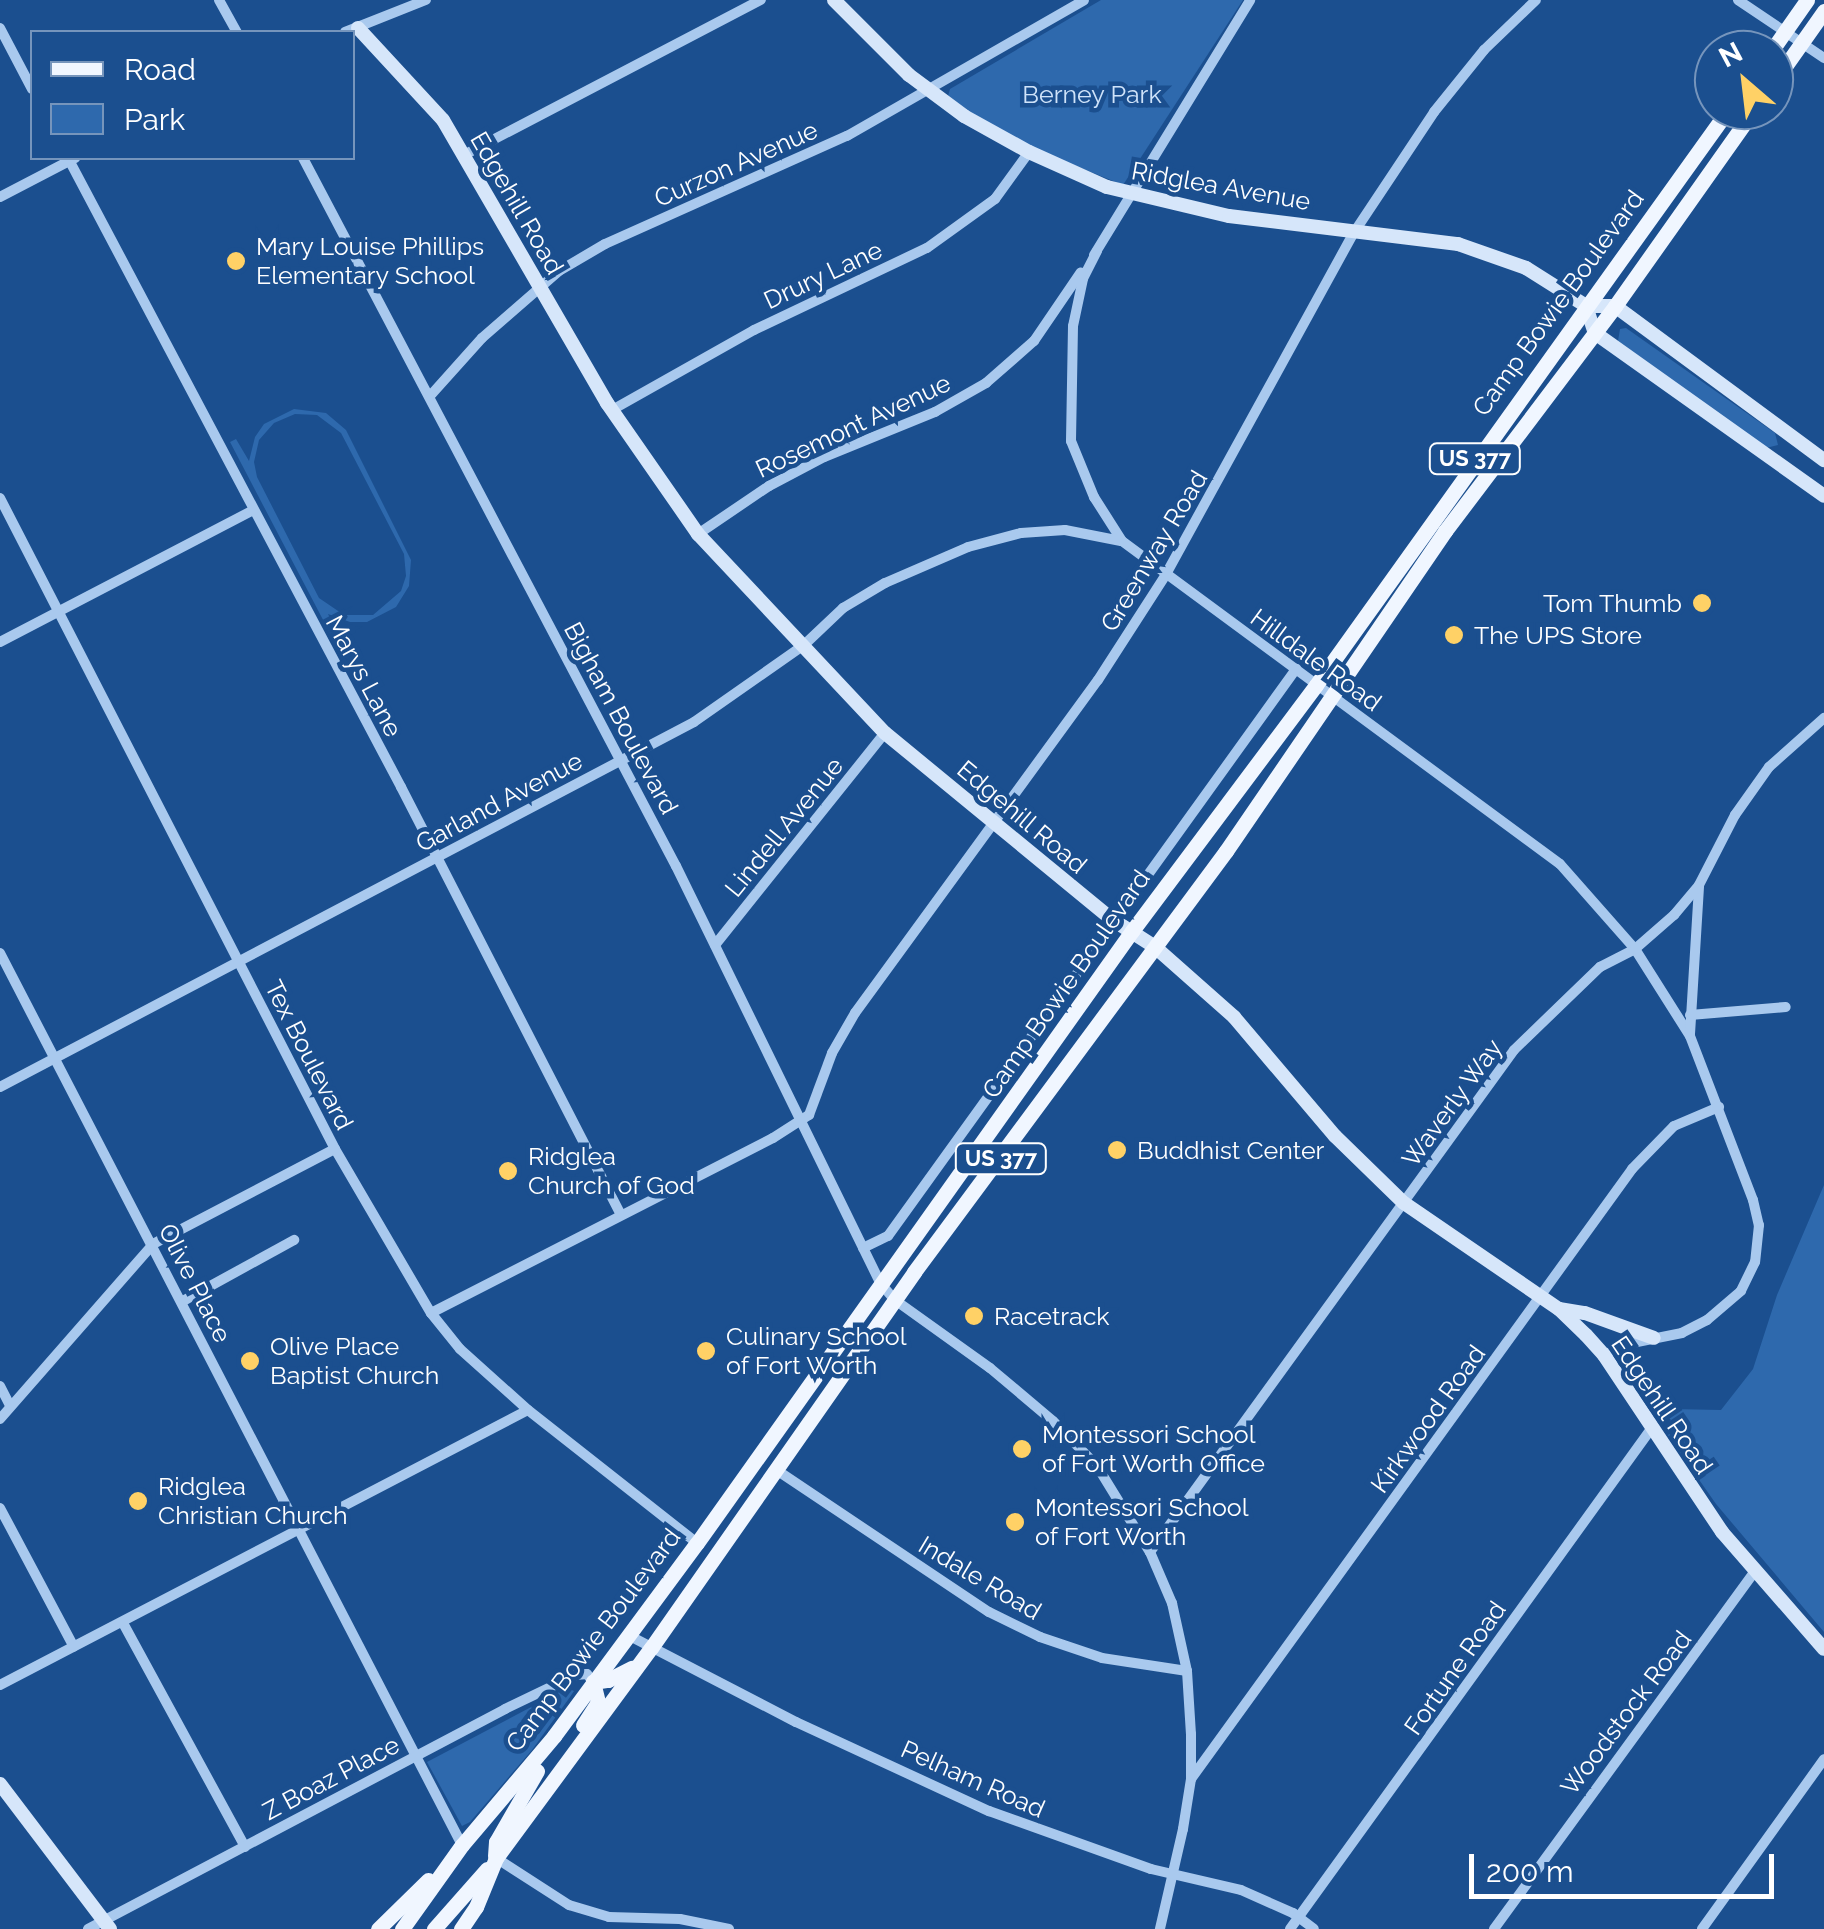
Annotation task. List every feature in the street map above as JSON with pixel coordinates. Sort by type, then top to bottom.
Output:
[{"type":"main road","points":[[1787,30],[1807,0]]},
{"type":"main road","points":[[1794,56],[1824,11]]},
{"type":"main road","name":"Camp Bowie Boulevard","points":[[402,1929],[462,1845],[554,1736],[697,1542],[1132,931],[1316,685],[1714,130]]},
{"type":"main road","name":"Camp Bowie Boulevard","points":[[461,1929],[476,1908],[496,1858],[640,1664],[895,1300],[1156,947],[1334,698],[1445,531],[1595,333],[1740,130]]},
{"type":"main road","points":[[1445,531],[1472,486],[1465,473]]},
{"type":"main road","points":[[1003,1116],[1023,1130]]},
{"type":"main road","points":[[758,1458],[775,1469]]},
{"type":"main road","points":[[697,1542],[715,1555]]},
{"type":"main road","points":[[557,1777],[565,1751],[598,1702],[593,1682],[608,1680],[640,1664]]},
{"type":"main road","points":[[434,1929],[496,1858],[493,1848],[498,1836],[554,1736]]},
{"type":"main road","points":[[378,1929],[462,1845]]},
{"type":"street","points":[[220,0],[236,30]]},
{"type":"street","points":[[352,30],[426,0]]},
{"type":"street","points":[[464,155],[761,0]]},
{"type":"street","name":"Ridglea Avenue","points":[[834,0],[930,91],[1030,152],[1129,192],[1230,216],[1458,244],[1496,256],[1556,284],[1586,306]]},
{"type":"street","name":"Curzon Avenue","points":[[430,396],[482,338],[538,286],[605,244],[802,158],[930,91],[1084,0]]},
{"type":"street","name":"Rosemont Avenue","points":[[698,534],[769,486],[824,457],[935,412],[986,383],[1034,341],[1097,251],[1129,192],[1250,0]]},
{"type":"street","name":"Greenway Road","points":[[802,1120],[855,1013],[914,927],[1098,680],[1164,576],[1356,231],[1434,112],[1484,50],[1536,0]]},
{"type":"street","points":[[1738,0],[1784,30]]},
{"type":"street","points":[[0,28],[4,46],[30,87]]},
{"type":"street","name":"Edgehill Road","points":[[355,33],[416,86],[464,155],[612,410],[698,534],[885,733],[1113,920],[1156,947],[1234,1017],[1335,1136],[1404,1203],[1559,1308],[1604,1355],[1713,1520],[1824,1649]]},
{"type":"street","points":[[1794,37],[1824,58]]},
{"type":"street","name":"Drury Lane","points":[[612,410],[754,330],[928,248],[995,199],[1030,152]]},
{"type":"street","points":[[0,198],[67,160]]},
{"type":"street","name":"Marys Lane","points":[[72,160],[621,1215]]},
{"type":"street","name":"Bigham Boulevard","points":[[304,160],[621,760],[881,1284],[895,1300],[990,1368],[1064,1432],[1114,1490],[1150,1552],[1172,1603],[1187,1671],[1190,1779]]},
{"type":"street","name":"Hilldale Road","points":[[1097,251],[1083,280],[1073,326],[1070,441],[1094,497],[1122,541],[1164,576],[1560,864],[1635,949],[1690,1036],[1754,1200],[1759,1225],[1755,1262],[1741,1290],[1708,1320],[1682,1334],[1654,1338],[1604,1355]]},
{"type":"street","points":[[1824,460],[1614,306],[1586,306],[1595,333],[1824,496]]},
{"type":"street","name":"Tex Boulevard","points":[[0,498],[335,1149],[431,1313],[460,1349],[528,1410],[697,1542]]},
{"type":"street","points":[[0,642],[254,510]]},
{"type":"street","name":"Garland Avenue","points":[[0,1087],[704,716],[804,645],[842,608],[968,547],[1021,533],[1065,530],[1122,541]]},
{"type":"street","points":[[863,1248],[888,1236],[1296,669]]},
{"type":"street","name":"Waverly Way","points":[[1150,1552],[1537,1024],[1600,967],[1635,949],[1661,929],[1700,885],[1736,815],[1768,767],[1824,718]]},
{"type":"street","name":"Lindell Avenue","points":[[715,945],[885,733]]},
{"type":"street","name":"Hilldale Road","points":[[1690,1036],[1700,885]]},
{"type":"street","name":"Olive Place","points":[[0,953],[462,1845]]},
{"type":"street","points":[[1690,1015],[1786,1007]]},
{"type":"street","name":"Kirkwood Road","points":[[1190,1779],[1654,1145],[1674,1126],[1719,1107]]},
{"type":"street","points":[[431,1313],[802,1120]]},
{"type":"street","points":[[0,1419],[153,1244],[335,1149]]},
{"type":"street","points":[[183,1301],[294,1240]]},
{"type":"street","points":[[1559,1308],[1585,1313],[1654,1338]]},
{"type":"street","points":[[0,1386],[10,1406]]},
{"type":"street","points":[[0,1685],[528,1410]]},
{"type":"street","name":"Fortune Road","points":[[1290,1929],[1651,1429]]},
{"type":"street","name":"Indale Road","points":[[775,1469],[988,1612],[1040,1637],[1102,1658],[1187,1671]]},
{"type":"street","points":[[0,1508],[74,1647]]},
{"type":"street","name":"Woodstock Road","points":[[1494,1929],[1756,1570]]},
{"type":"street","points":[[123,1623],[245,1846]]},
{"type":"street","name":"Pelham Road","points":[[628,1634],[989,1811],[1173,1874],[1242,1890],[1314,1929]]},
{"type":"street","name":"Z Boaz Place","points":[[88,1929],[106,1925],[245,1846],[576,1675],[587,1674],[593,1682]]},
{"type":"street","points":[[1702,1929],[1824,1759]]},
{"type":"street","points":[[1160,1929],[1190,1779]]},
{"type":"street","points":[[0,1784],[106,1925]]},
{"type":"street","points":[[496,1858],[570,1905],[609,1916],[680,1919],[728,1929]]},
{"type":"green space","name":"Berney Park","points":[[1101,0],[1243,0],[1123,185],[1007,138],[948,96],[950,89]]},
{"type":"green space","points":[[1626,328],[1775,433],[1778,445],[1766,448],[1618,341],[1620,329]]},
{"type":"green space","points":[[294,409],[326,413],[346,430],[411,560],[409,586],[396,607],[367,622],[350,622],[328,614],[338,634],[332,637],[230,442],[236,439],[249,461],[255,437],[264,424]],"holes":[[[295,414],[317,415],[341,433],[404,554],[406,576],[401,591],[373,615],[344,615],[319,598],[257,477],[254,462],[259,440],[274,423]]]},
{"type":"green space","points":[[1824,1185],[1824,1632],[1716,1504],[1654,1415],[1670,1409],[1721,1410],[1753,1369],[1777,1295]]},
{"type":"green space","points":[[567,1688],[574,1691],[532,1750],[470,1822],[462,1826],[427,1762]]},
{"type":"place","name":"Mary Louise Phillips Elementary School","points":[[236,261]]},
{"type":"place","name":"Tom Thumb","points":[[1702,603]]},
{"type":"place","name":"The UPS Store","points":[[1454,635]]},
{"type":"place","name":"Buddhist Center","points":[[1117,1150]]},
{"type":"place","name":"Ridglea Church of God","points":[[508,1171]]},
{"type":"place","name":"Racetrack","points":[[974,1316]]},
{"type":"place","name":"Culinary School of Fort Worth","points":[[706,1351]]},
{"type":"place","name":"Olive Place Baptist Church","points":[[250,1361]]},
{"type":"place","name":"Montessori School of Fort Worth Office","points":[[1022,1449]]},
{"type":"place","name":"Ridglea Christian Church","points":[[138,1501]]},
{"type":"place","name":"Montessori School of Fort Worth","points":[[1015,1522]]}]
